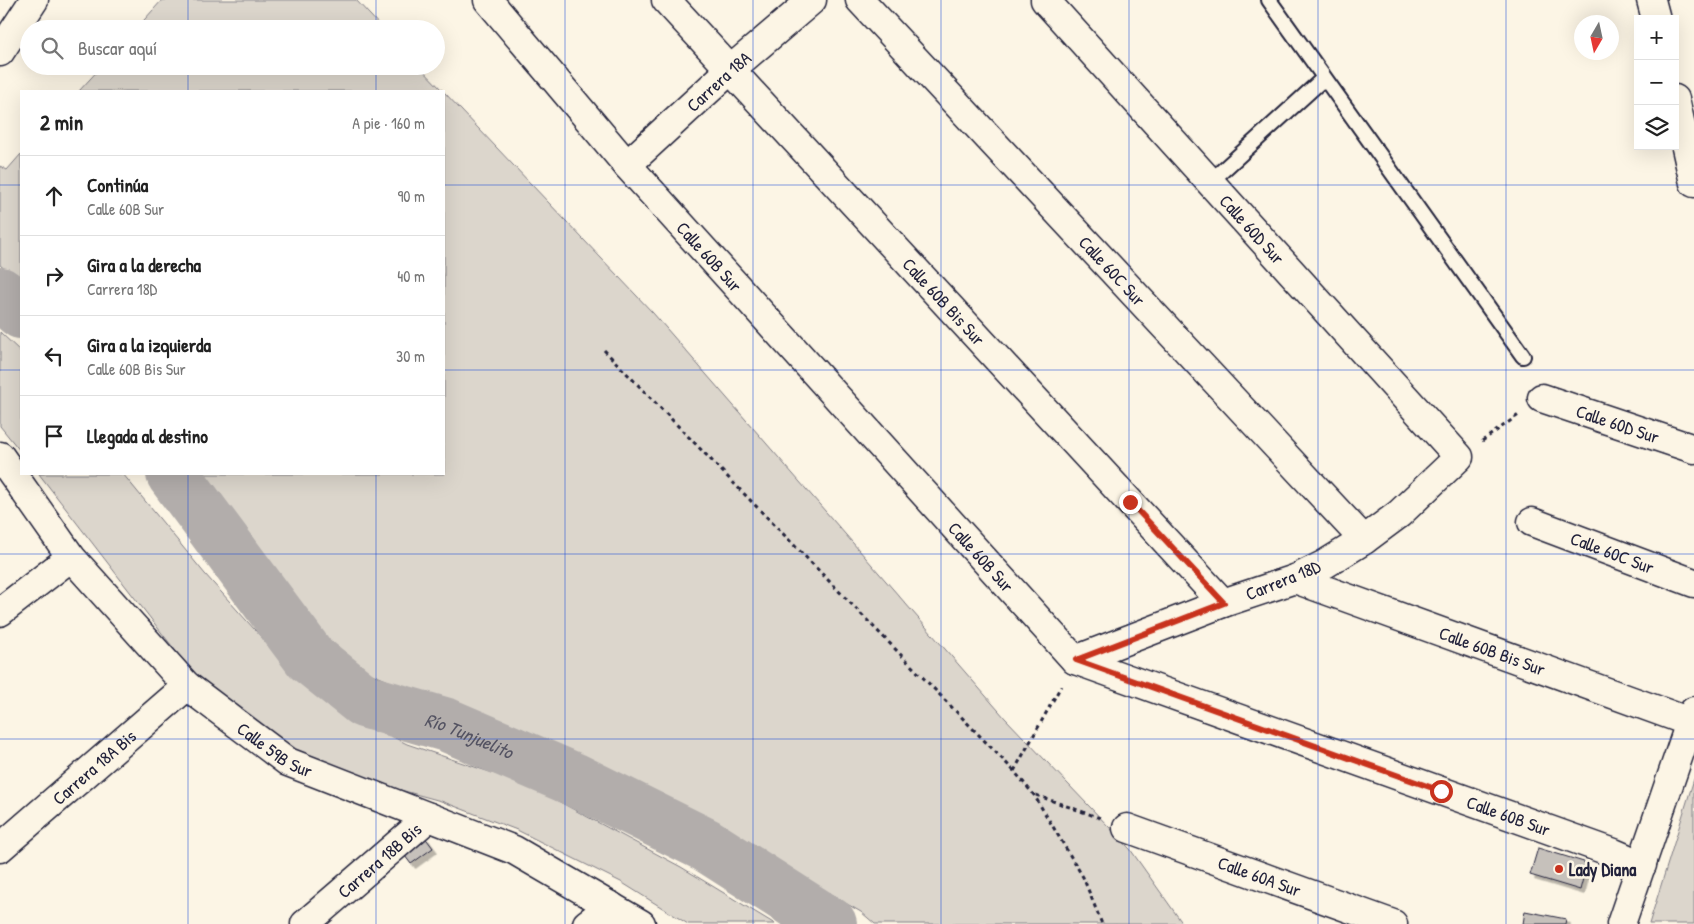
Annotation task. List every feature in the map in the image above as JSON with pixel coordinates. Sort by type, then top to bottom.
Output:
[{"type":"main road","points":[[21,20],[34,0]]},
{"type":"main road","name":"Calle 60B Sur","points":[[488,0],[627,165],[1076,660],[1614,853],[1642,865]]},
{"type":"main road","name":"Calle 60B Bis Sur","points":[[666,0],[1224,603]]},
{"type":"main road","name":"Carrera 18A","points":[[627,165],[730,70],[812,0]]},
{"type":"main road","name":"Calle 60C Sur","points":[[860,0],[1364,540]]},
{"type":"main road","name":"Calle 60D Sur","points":[[1044,0],[1459,457]]},
{"type":"main road","points":[[1651,0],[1655,15]]},
{"type":"main road","points":[[0,52],[20,21]]},
{"type":"main road","points":[[1684,116],[1694,183]]},
{"type":"main road","name":"Calle 60D Sur","points":[[1542,398],[1694,449]]},
{"type":"main road","name":"Calle 59B Sur","points":[[0,456],[71,557],[187,686],[288,762],[514,850],[641,924]]},
{"type":"main road","name":"Carrera 18D","points":[[1076,660],[1224,603],[1294,579],[1325,564],[1364,540],[1399,514],[1459,457]]},
{"type":"main road","name":"Calle 60C Sur","points":[[1532,522],[1694,583]]},
{"type":"main road","points":[[0,612],[71,557]]},
{"type":"main road","name":"Calle 60B Bis Sur","points":[[1294,579],[1692,717]]},
{"type":"main road","name":"Carrera 18A Bis","points":[[0,848],[187,686]]},
{"type":"main road","points":[[1621,924],[1692,717]]},
{"type":"main road","name":"Carrera 18B Bis","points":[[305,924],[429,816]]},
{"type":"main road","name":"Calle 60A Sur","points":[[1127,828],[1394,924]]},
{"type":"main road","points":[[588,924],[611,906]]},
{"type":"lane","points":[[1269,0],[1523,356]]},
{"type":"lane","points":[[1210,182],[1324,78]]},
{"type":"path","points":[[604,350],[1014,771],[1034,795],[1083,877],[1102,924]]},
{"type":"path","points":[[1459,457],[1542,398]]},
{"type":"path","points":[[1014,771],[1076,660]]},
{"type":"path","points":[[1034,795],[1127,828]]},
{"type":"shaded area","points":[[162,0],[356,0],[375,20],[144,20]]},
{"type":"shaded area","points":[[94,75],[428,75],[442,90],[80,90]]},
{"type":"shaded area","points":[[445,93],[653,313],[1005,718],[1130,849],[1183,924],[875,924],[861,912],[682,809],[545,746],[355,667],[315,634],[250,552],[194,475],[445,475]]},
{"type":"shaded area","points":[[20,155],[20,282],[0,265],[0,166],[7,170]]},
{"type":"shaded area","points":[[0,332],[20,351],[20,451],[0,426]]},
{"type":"shaded area","points":[[40,475],[124,475],[205,574],[296,676],[343,712],[407,744],[528,785],[681,867],[775,924],[688,924],[621,882],[517,830],[441,801],[314,765],[226,709],[178,654]]},
{"type":"shaded area","points":[[1694,779],[1694,924],[1649,924]]},
{"type":"building","points":[[424,836],[433,848],[411,864],[402,852]]},
{"type":"building","name":"Lady Diana","points":[[1538,848],[1587,863],[1580,890],[1530,875]]},
{"type":"building","points":[[1525,911],[1566,919],[1565,924],[1523,924]]},
{"type":"waterway","name":"Río Tunjuelito","points":[[0,294],[20,311]]},
{"type":"waterway","name":"Río Tunjuelito","points":[[174,475],[310,658],[364,701],[447,725],[573,779],[706,845],[830,924]]},
{"type":"place","name":"Lady Diana","points":[[1559,869]]},
{"type":"route","points":[[1130,502],[1224,603],[1076,660],[1441,791]]}]
